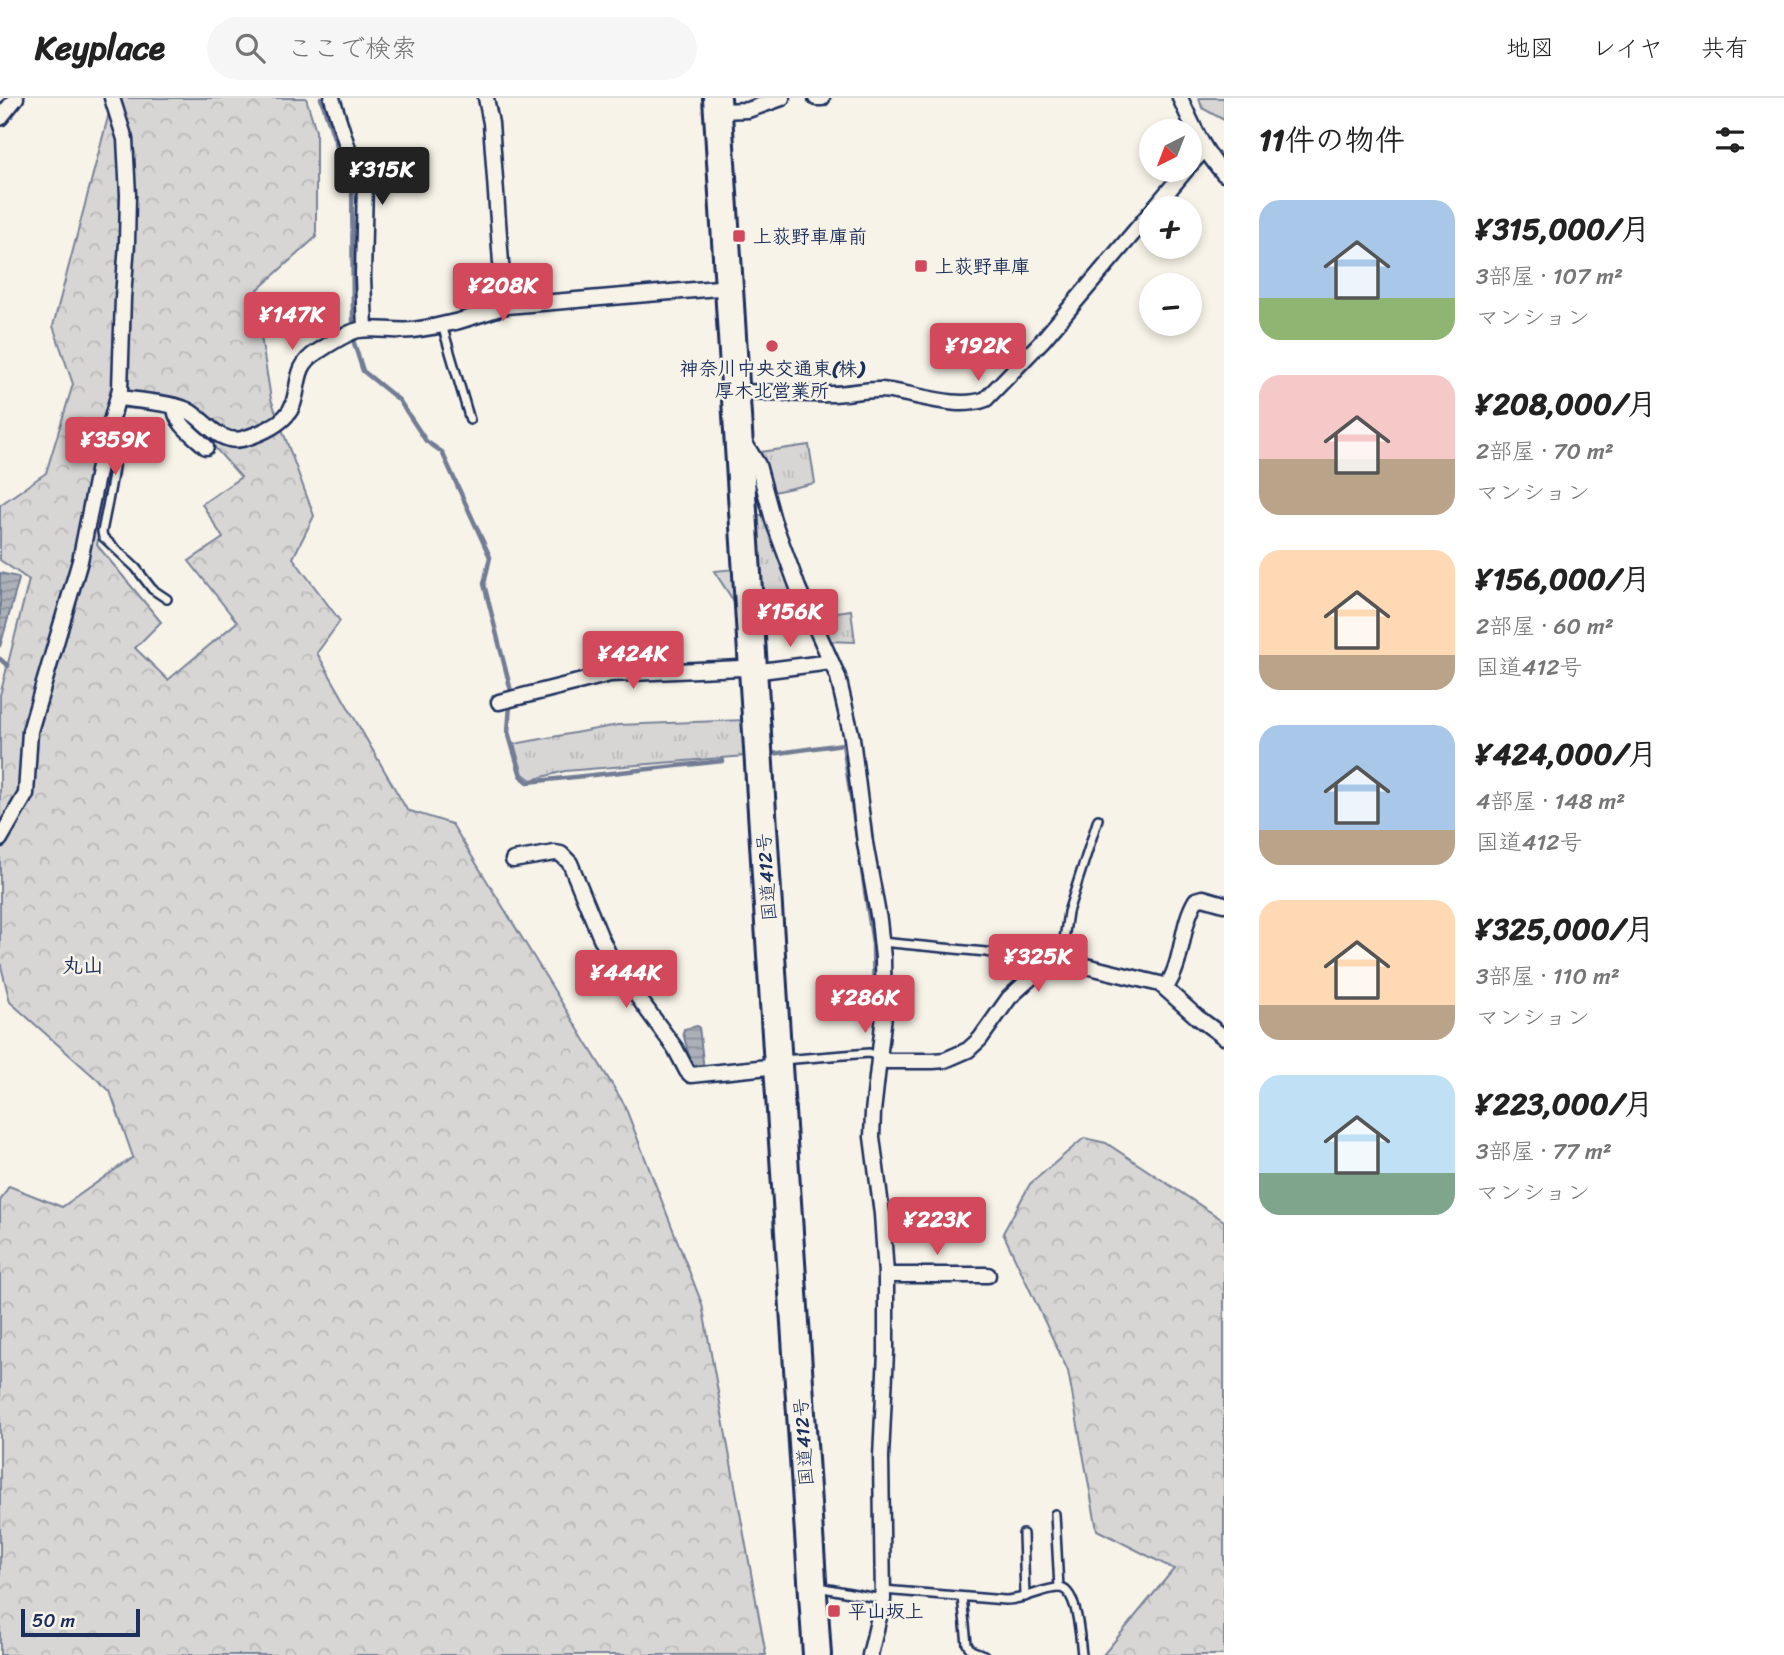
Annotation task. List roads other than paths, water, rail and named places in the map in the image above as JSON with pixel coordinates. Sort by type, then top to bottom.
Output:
[{"type":"highway","name":"国道412号","points":[[718,104],[817,1655]]},
{"type":"street","points":[[0,118],[16,98]]},
{"type":"street","points":[[0,839],[26,794],[30,731],[80,561],[105,436],[120,389],[128,195],[125,139],[112,98]]},
{"type":"street","points":[[332,98],[350,155],[363,168],[365,181],[365,329]]},
{"type":"street","points":[[486,98],[491,123],[506,306]]},
{"type":"street","points":[[718,104],[748,110],[782,98]]},
{"type":"street","points":[[816,98],[822,98]]},
{"type":"street","points":[[1180,98],[1205,149],[1224,174]]},
{"type":"street","points":[[1202,152],[1205,149]]},
{"type":"street","points":[[1165,196],[1176,182]]},
{"type":"street","points":[[736,391],[834,394],[879,389],[929,399],[968,403],[986,399],[1042,341],[1139,227]]},
{"type":"street","points":[[118,398],[184,408],[220,436],[241,439],[274,426],[286,417],[293,405],[302,366],[314,354],[355,330],[411,330],[476,317],[506,306],[730,286]]},
{"type":"street","points":[[175,406],[174,414],[206,447]]},
{"type":"street","points":[[738,431],[758,465],[765,496],[785,554],[838,677],[852,738],[865,843],[877,902],[884,1015],[872,1138],[882,1214],[886,1275],[886,1352],[881,1457],[883,1595],[870,1655]]},
{"type":"street","points":[[505,701],[610,674],[741,668],[753,672],[831,662]]},
{"type":"street","points":[[513,859],[555,853],[561,854],[570,863],[614,963],[675,1048],[687,1071],[691,1074],[778,1063]]},
{"type":"street","points":[[1166,987],[1174,972],[1196,900],[1203,898],[1224,904]]},
{"type":"street","points":[[880,1056],[887,1061],[933,1062],[968,1050],[989,1028],[1009,998],[1046,966],[1061,960],[1160,984],[1224,1037]]},
{"type":"street","points":[[886,1275],[988,1275]]},
{"type":"lane","points":[[442,325],[470,420]]},
{"type":"lane","points":[[111,418],[116,425],[117,443],[103,537],[136,568],[152,589],[167,599]]},
{"type":"lane","points":[[1061,960],[1068,912],[1098,819]]},
{"type":"lane","points":[[881,942],[986,951],[1039,962],[1046,966]]},
{"type":"lane","points":[[778,1063],[869,1053],[880,1056]]},
{"type":"lane","points":[[1055,1514],[1059,1588]]},
{"type":"lane","points":[[1023,1534],[1025,1597]]},
{"type":"lane","points":[[812,1585],[883,1595],[1005,1600],[1017,1600],[1059,1588],[1067,1590],[1075,1606],[1082,1655]]},
{"type":"lane","points":[[962,1597],[967,1644],[976,1653],[984,1655]]},
{"type":"waterway","points":[[321,98],[341,159],[352,171],[353,321]]},
{"type":"waterway","points":[[354,343],[363,371],[399,400],[426,441],[442,452],[490,557],[484,584],[511,691],[508,732],[521,776],[528,782],[723,761]]},
{"type":"waterway","points":[[0,659],[8,666]]},
{"type":"waterway","points":[[772,754],[843,744],[873,944],[874,1005]]},
{"type":"place","name":"上荻野車庫前","points":[[739,236]]},
{"type":"place","name":"上荻野車庫","points":[[921,266]]},
{"type":"place","name":"神奈川中央交通東(株) 厚木北営業所","points":[[772,346]]},
{"type":"place","name":"平山坂上","points":[[834,1611]]},
{"type":"district","name":"丸山","points":[[83,965]]}]
